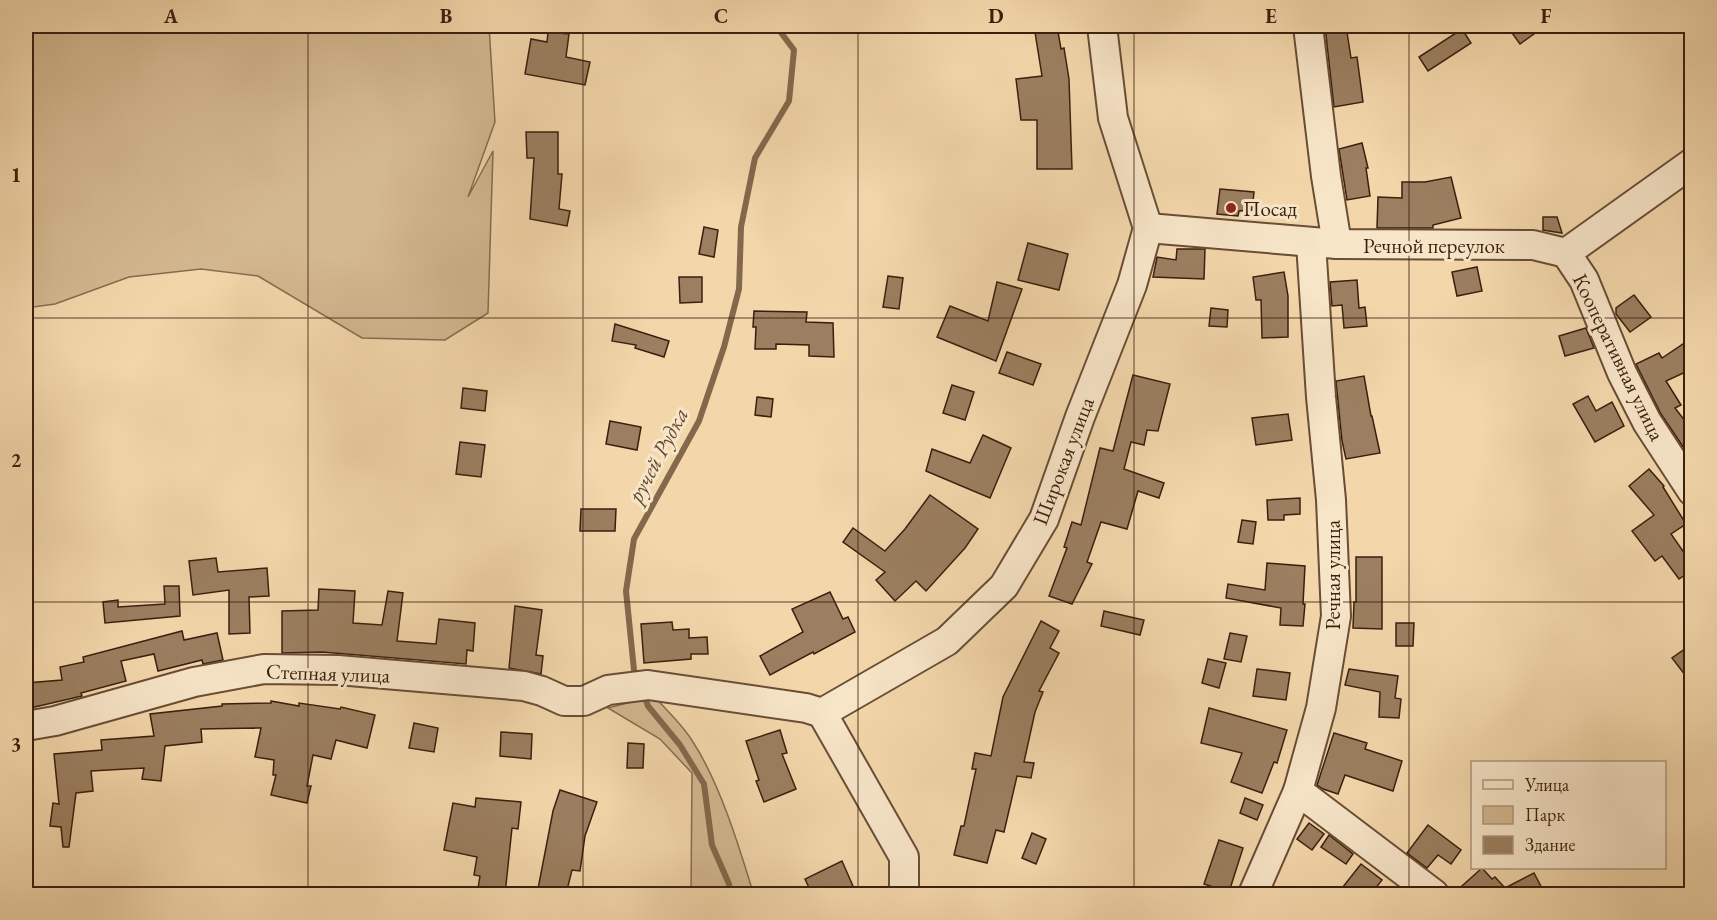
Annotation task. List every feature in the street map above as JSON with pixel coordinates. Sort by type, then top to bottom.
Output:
[{"type":"street","points":[[1102,26],[1113,118],[1148,228]]},
{"type":"street","points":[[1308,26],[1326,176],[1324,244]]},
{"type":"street","points":[[1566,253],[1692,163]]},
{"type":"street","name":"Речной переулок","points":[[1148,228],[1324,244],[1533,245],[1566,253]]},
{"type":"street","name":"Широкая улица","points":[[822,713],[947,641],[1004,586],[1044,519],[1080,417],[1132,285],[1148,228]]},
{"type":"street","name":"Речная улица","points":[[1253,894],[1298,791],[1321,708],[1336,616],[1331,501],[1321,397],[1324,244]]},
{"type":"street","name":"Кооперативная улица","points":[[1566,253],[1584,280],[1622,373],[1647,423],[1692,491]]},
{"type":"street","name":"Степная улица","points":[[26,726],[55,721],[194,682],[264,669],[338,670],[524,686],[564,701],[584,701],[608,690],[640,686],[807,708],[822,713]]},
{"type":"street","points":[[822,713],[904,857],[904,894]]},
{"type":"street","points":[[1298,791],[1434,894]]},
{"type":"green space","points":[[26,26],[489,26],[495,122],[468,197],[493,151],[488,313],[445,340],[362,338],[258,276],[201,269],[129,277],[55,304],[26,308]]},
{"type":"green space","points":[[654,696],[685,730],[711,775],[727,813],[752,889],[756,894],[691,894],[692,773],[660,739],[608,708]]},
{"type":"building","points":[[1034,26],[1057,26],[1061,49],[1064,48],[1069,79],[1072,169],[1037,169],[1037,120],[1021,120],[1016,79],[1042,76]]},
{"type":"building","points":[[1325,26],[1346,26],[1351,58],[1357,57],[1363,102],[1334,107]]},
{"type":"building","points":[[1507,26],[1545,26],[1520,44]]},
{"type":"building","points":[[1462,29],[1471,43],[1428,71],[1419,57]]},
{"type":"building","points":[[548,32],[569,34],[566,57],[590,62],[585,85],[525,74],[531,39],[547,42]]},
{"type":"building","points":[[526,132],[558,132],[558,174],[562,174],[559,209],[570,211],[567,226],[530,219],[534,158],[527,158]]},
{"type":"building","points":[[1362,143],[1368,168],[1366,168],[1370,196],[1347,200],[1339,149]]},
{"type":"building","points":[[1451,177],[1461,218],[1433,225],[1433,228],[1377,228],[1378,197],[1402,198],[1402,182],[1425,182]]},
{"type":"building","points":[[1220,189],[1254,192],[1252,210],[1239,211],[1238,216],[1217,214]]},
{"type":"building","points":[[1543,217],[1557,217],[1562,233],[1543,230]]},
{"type":"building","points":[[704,227],[718,230],[714,257],[699,254]]},
{"type":"building","points":[[1028,243],[1068,254],[1059,290],[1018,280]]},
{"type":"building","points":[[1177,249],[1205,249],[1204,279],[1153,277],[1157,257],[1176,260]]},
{"type":"building","points":[[1477,267],[1482,291],[1457,296],[1452,272]]},
{"type":"building","points":[[1284,272],[1288,296],[1288,337],[1262,338],[1261,300],[1256,300],[1253,277]]},
{"type":"building","points":[[888,276],[903,278],[899,309],[883,307]]},
{"type":"building","points":[[679,277],[702,277],[702,302],[680,303]]},
{"type":"building","points":[[1357,280],[1359,308],[1365,307],[1367,326],[1344,328],[1342,305],[1332,306],[1330,282]]},
{"type":"building","points":[[997,282],[1022,289],[996,361],[937,337],[950,306],[988,321]]},
{"type":"building","points":[[1634,295],[1651,317],[1630,332],[1616,314],[1616,308]]},
{"type":"building","points":[[1211,308],[1228,310],[1227,327],[1209,326]]},
{"type":"building","points":[[754,311],[807,312],[806,322],[833,323],[834,357],[809,356],[809,345],[776,344],[776,349],[755,349]]},
{"type":"building","points":[[615,324],[669,341],[664,357],[635,348],[636,345],[612,341]]},
{"type":"building","points":[[1586,328],[1594,348],[1565,356],[1559,336]]},
{"type":"building","points":[[1692,338],[1692,369],[1666,381],[1681,405],[1675,408],[1692,430],[1692,460],[1661,414],[1636,364],[1659,353],[1662,358]]},
{"type":"building","points":[[1007,352],[1041,364],[1033,385],[999,373]]},
{"type":"building","points":[[1133,375],[1170,384],[1158,431],[1147,430],[1144,445],[1131,442],[1124,469],[1164,483],[1159,498],[1138,491],[1127,529],[1101,522],[1087,562],[1092,564],[1072,604],[1049,596],[1067,548],[1064,547],[1072,522],[1081,525],[1100,448],[1113,451]]},
{"type":"building","points":[[1364,376],[1380,453],[1346,459],[1336,381]]},
{"type":"building","points":[[952,385],[974,392],[965,420],[943,413]]},
{"type":"building","points":[[463,388],[487,391],[485,411],[461,408]]},
{"type":"building","points":[[1588,396],[1596,411],[1612,402],[1624,426],[1595,442],[1573,404]]},
{"type":"building","points":[[757,397],[773,399],[771,417],[755,415]]},
{"type":"building","points":[[1288,414],[1292,440],[1256,445],[1252,418]]},
{"type":"building","points":[[610,421],[641,427],[637,450],[606,444]]},
{"type":"building","points":[[983,435],[1011,448],[990,498],[926,471],[932,449],[970,463]]},
{"type":"building","points":[[460,442],[485,445],[481,477],[456,474]]},
{"type":"building","points":[[1649,469],[1664,486],[1686,524],[1671,534],[1692,564],[1692,570],[1679,579],[1662,556],[1655,561],[1632,531],[1654,515],[1629,486]]},
{"type":"building","points":[[930,495],[978,529],[965,548],[926,591],[916,581],[895,601],[876,580],[885,572],[843,542],[853,528],[885,551],[905,529]]},
{"type":"building","points":[[1300,498],[1300,514],[1284,515],[1284,520],[1268,520],[1267,500]]},
{"type":"building","points":[[581,509],[616,509],[615,531],[580,531]]},
{"type":"building","points":[[1242,520],[1256,522],[1253,544],[1238,542]]},
{"type":"building","points":[[1356,557],[1382,557],[1382,629],[1353,628],[1354,602],[1356,602]]},
{"type":"building","points":[[216,558],[218,572],[267,568],[269,596],[249,597],[250,633],[229,634],[229,590],[193,595],[189,561]]},
{"type":"building","points":[[1267,563],[1305,566],[1303,626],[1280,625],[1281,608],[1226,598],[1228,584],[1265,590]]},
{"type":"building","points":[[164,586],[179,586],[180,616],[105,623],[103,602],[118,600],[118,607],[165,604]]},
{"type":"building","points":[[319,589],[355,591],[353,623],[382,625],[388,591],[403,593],[397,641],[436,644],[439,619],[475,623],[473,651],[467,650],[466,664],[322,652],[282,653],[282,611],[318,610]]},
{"type":"building","points":[[830,592],[843,619],[848,617],[855,632],[770,675],[760,656],[803,632],[792,609]]},
{"type":"building","points":[[515,606],[542,610],[536,655],[543,656],[541,674],[509,668]]},
{"type":"building","points":[[1104,611],[1144,620],[1140,635],[1101,626]]},
{"type":"building","points":[[1041,621],[1059,631],[1050,648],[1059,653],[1039,691],[1043,692],[1035,712],[1024,762],[1034,763],[1031,778],[1017,776],[1004,832],[996,830],[987,863],[954,855],[961,826],[964,826],[976,769],[972,769],[975,753],[991,756],[1003,697]]},
{"type":"building","points":[[672,622],[673,630],[689,629],[689,638],[707,637],[708,654],[691,654],[691,659],[644,663],[641,624]]},
{"type":"building","points":[[1396,623],[1414,623],[1413,646],[1396,646]]},
{"type":"building","points":[[182,631],[184,640],[217,633],[223,660],[203,664],[202,660],[158,671],[154,654],[121,661],[126,681],[81,693],[82,696],[26,709],[26,683],[62,680],[60,667],[84,662],[83,657]]},
{"type":"building","points":[[1230,633],[1247,636],[1241,662],[1224,659]]},
{"type":"building","points":[[1692,644],[1692,684],[1672,658]]},
{"type":"building","points":[[1208,659],[1226,663],[1219,688],[1202,683]]},
{"type":"building","points":[[1257,669],[1290,673],[1286,700],[1253,696]]},
{"type":"building","points":[[1349,669],[1398,676],[1395,698],[1401,699],[1399,718],[1379,717],[1380,692],[1345,685]]},
{"type":"building","points":[[271,701],[299,706],[299,703],[340,709],[341,707],[375,715],[367,748],[336,740],[331,759],[313,755],[307,786],[311,786],[307,803],[271,795],[276,775],[273,775],[274,760],[255,757],[261,728],[201,729],[202,742],[165,746],[161,781],[142,779],[144,768],[91,771],[93,791],[76,793],[69,847],[63,847],[61,827],[50,826],[53,803],[59,804],[54,754],[102,750],[101,740],[154,736],[150,714],[222,706],[222,704],[271,703]]},
{"type":"building","points":[[1209,708],[1287,730],[1277,763],[1274,762],[1262,793],[1231,782],[1242,753],[1201,743]]},
{"type":"building","points":[[414,723],[438,728],[434,752],[409,748]]},
{"type":"building","points":[[780,730],[787,753],[782,754],[796,789],[764,802],[746,741]]},
{"type":"building","points":[[501,732],[532,734],[531,759],[500,756]]},
{"type":"building","points":[[1334,733],[1367,743],[1365,749],[1402,761],[1393,791],[1345,775],[1338,794],[1317,785]]},
{"type":"building","points":[[628,743],[644,744],[643,768],[627,768]]},
{"type":"building","points":[[560,790],[597,802],[585,836],[580,871],[572,870],[566,894],[537,894],[553,811]]},
{"type":"building","points":[[476,798],[521,802],[518,829],[512,828],[505,894],[477,894],[480,876],[474,875],[477,857],[444,850],[453,803],[475,807]]},
{"type":"building","points":[[1245,798],[1263,805],[1257,820],[1240,813]]},
{"type":"building","points":[[1309,823],[1324,834],[1312,850],[1297,839]]},
{"type":"building","points":[[1428,825],[1461,850],[1451,864],[1438,855],[1427,868],[1407,853]]},
{"type":"building","points":[[1032,833],[1046,839],[1036,864],[1022,858]]},
{"type":"building","points":[[1329,835],[1353,854],[1346,864],[1321,847]]},
{"type":"building","points":[[1219,840],[1243,848],[1229,892],[1204,884]]},
{"type":"building","points":[[842,861],[853,886],[835,894],[812,894],[805,879]]},
{"type":"building","points":[[1361,864],[1382,880],[1371,894],[1350,894],[1342,888]]},
{"type":"building","points":[[1483,869],[1492,879],[1495,877],[1505,888],[1534,873],[1545,894],[1453,894]]},
{"type":"waterway","name":"ручей Рудка","points":[[638,680],[634,670],[626,591],[634,539],[699,421],[724,347],[739,289],[741,227],[755,158],[789,101],[794,50],[776,26]]},
{"type":"waterway","name":"ручей Рудка","points":[[643,692],[648,706],[680,745],[704,784],[712,845],[731,894]]},
{"type":"place","name":"Посад","points":[[1231,208]]}]
